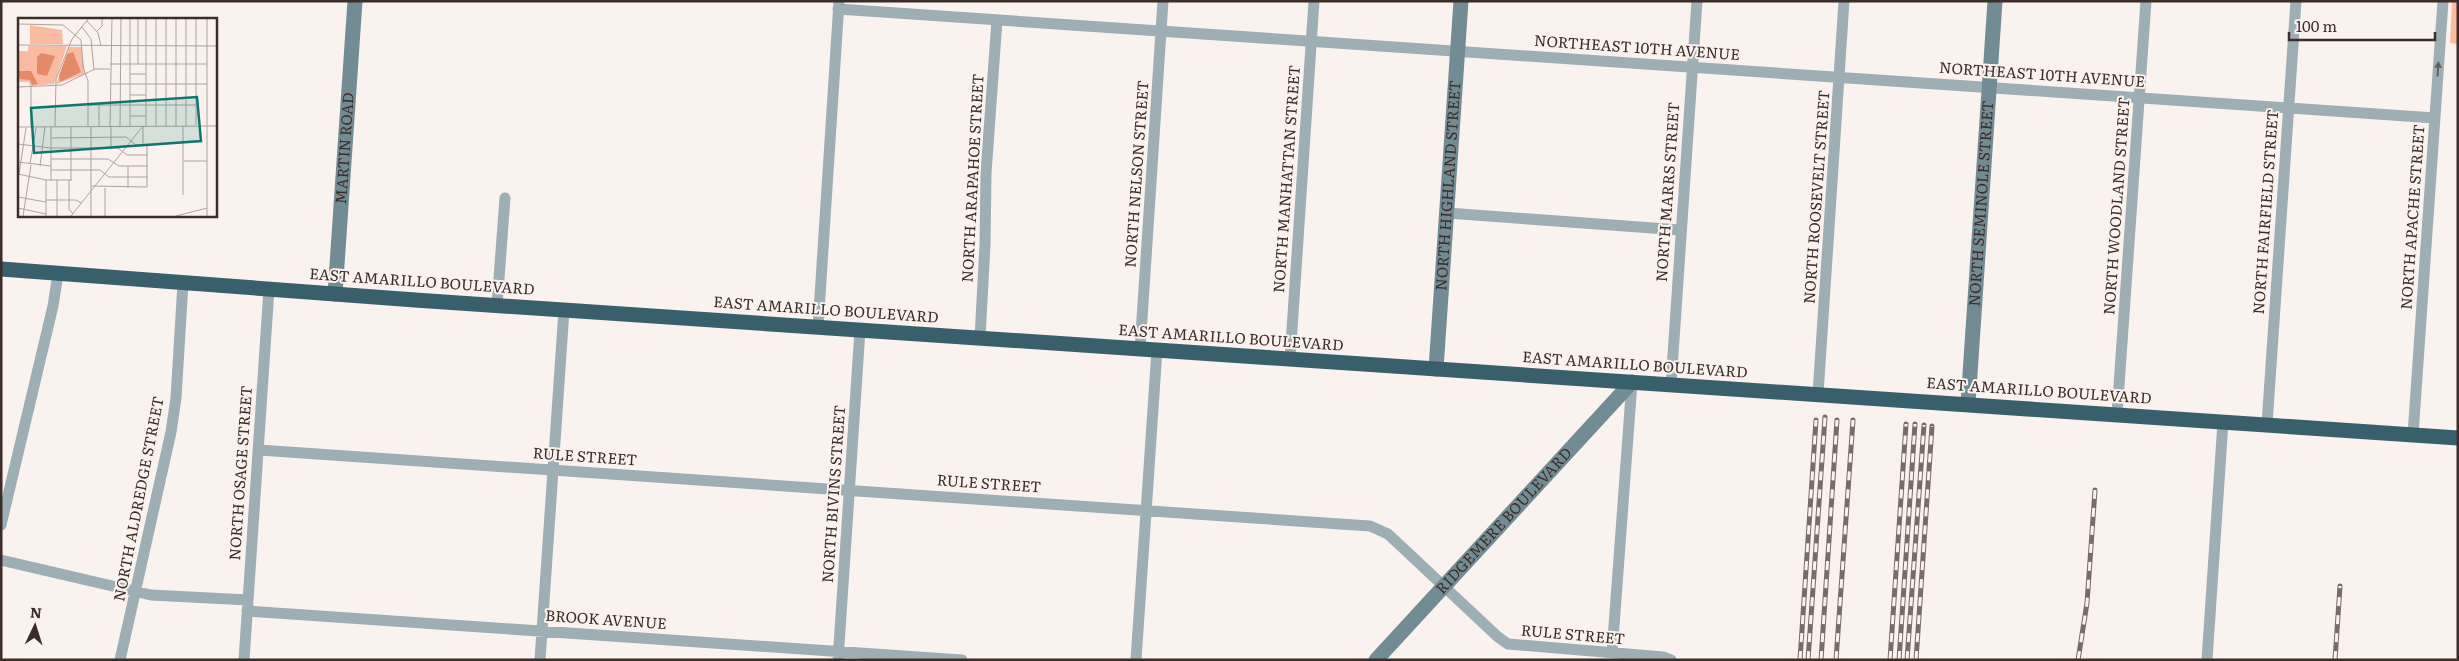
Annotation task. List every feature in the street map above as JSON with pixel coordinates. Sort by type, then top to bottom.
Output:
[{"type":"highway","name":"EAST AMARILLO BOULEVARD","points":[[1,269],[497,306],[2458,438]]},
{"type":"street","name":"MARTIN ROAD","points":[[336,294],[355,1]]},
{"type":"street","name":"NORTH NELSON STREET","points":[[1140,349],[1164,1]]},
{"type":"street","name":"NORTH MANHATTAN STREET","points":[[1290,359],[1314,1]]},
{"type":"street","name":"NORTH HIGHLAND STREET","points":[[1436,369],[1461,1]]},
{"type":"street","name":"NORTH MARRS STREET","points":[[1671,384],[1697,1]]},
{"type":"street","name":"NORTH ROOSEVELT STREET","points":[[1818,394],[1844,1]]},
{"type":"street","name":"NORTH SEMINOLE STREET","points":[[1968,404],[1995,1]]},
{"type":"street","name":"NORTH WOODLAND STREET","points":[[2117,414],[2146,1]]},
{"type":"street","name":"NORTH FAIRFIELD STREET","points":[[2267,424],[2296,1]]},
{"type":"street","name":"NORTH APACHE STREET","points":[[2414,434],[2443,1]]},
{"type":"street","name":"NORTHEAST 10TH AVENUE","points":[[838,5],[997,20],[2139,96],[2435,118]]},
{"type":"street","points":[[818,327],[838,5]]},
{"type":"street","name":"NORTH ARAPAHOE STREET","points":[[980,338],[986,239],[987,167],[997,20]]},
{"type":"street","points":[[497,306],[505,198]]},
{"type":"street","points":[[1448,214],[1680,230]]},
{"type":"street","points":[[1,525],[53,306],[58,274]]},
{"type":"street","name":"NORTH ALDREDGE STREET","points":[[120,660],[171,432],[176,398],[183,283]]},
{"type":"street","name":"NORTH OSAGE STREET","points":[[244,660],[269,289]]},
{"type":"street","points":[[540,660],[564,310]]},
{"type":"street","name":"NORTH BIVINS STREET","points":[[838,656],[860,330]]},
{"type":"street","points":[[1136,660],[1157,350]]},
{"type":"street","points":[[1612,653],[1632,382]]},
{"type":"street","name":"RIDGEMERE BOULEVARD","points":[[1376,660],[1632,382]]},
{"type":"street","points":[[2207,660],[2223,422]]},
{"type":"street","name":"RULE STREET","points":[[259,450],[1370,526],[1388,534],[1498,637],[1508,644],[1663,657],[1671,660]]},
{"type":"street","name":"BROOK AVENUE","points":[[1,560],[136,592],[247,606],[838,656],[962,660]]},
{"type":"shaded area","points":[[2452,1],[2458,1],[2458,44],[2450,43]]},
{"type":"railway","points":[[1808,660],[1825,417]]},
{"type":"railway","points":[[1800,660],[1816,420]]},
{"type":"railway","points":[[1821,660],[1837,420]]},
{"type":"railway","points":[[1836,660],[1853,420]]},
{"type":"railway","points":[[1890,660],[1906,424]]},
{"type":"railway","points":[[1899,660],[1915,424]]},
{"type":"railway","points":[[1907,660],[1924,425]]},
{"type":"railway","points":[[1916,660],[1932,426]]},
{"type":"railway","points":[[2078,660],[2087,603],[2095,490]]},
{"type":"railway","points":[[2335,660],[2340,586]]}]
